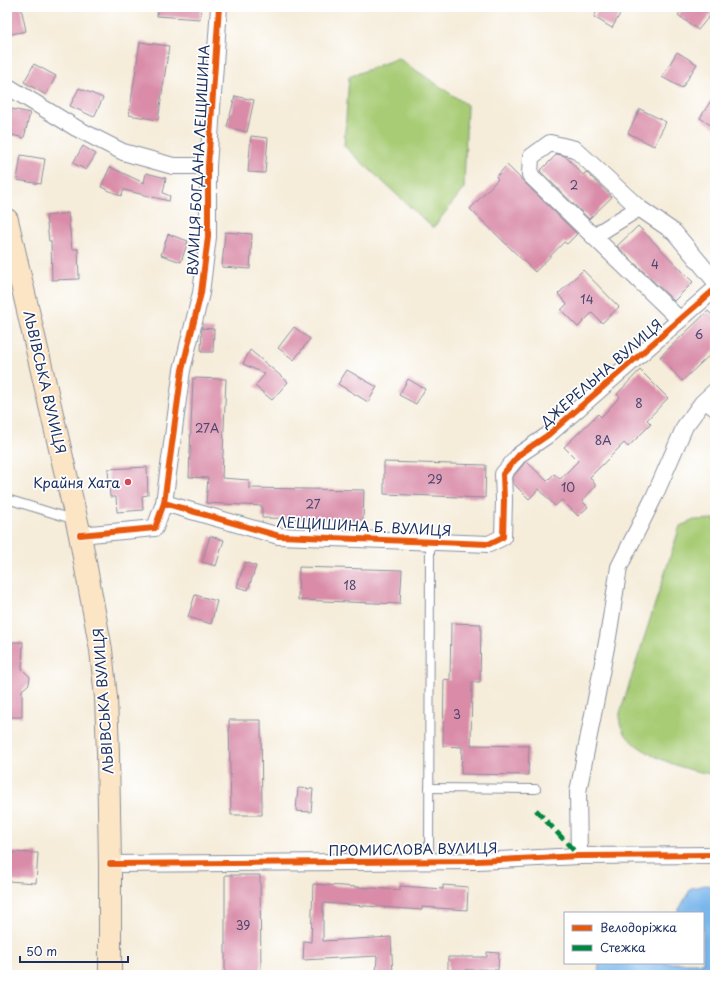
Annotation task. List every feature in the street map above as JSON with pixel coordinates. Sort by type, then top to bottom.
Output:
[{"type":"main road","name":"ЛЬВІВСЬКА ВУЛИЦЯ","points":[[7,220],[79,528],[102,650],[106,698],[108,754],[110,975]]},
{"type":"street","name":"ВУЛИЦЯ БОГДАНА ЛЕЩИШИНА","points":[[164,503],[182,370],[201,293],[208,236],[208,166],[219,7]]},
{"type":"street","points":[[7,86],[76,128],[124,152],[173,166],[208,166]]},
{"type":"street","name":"ДЖЕРЕЛЬНА ВУЛИЦЯ","points":[[680,320],[530,176],[531,157],[550,144],[575,149],[639,208],[674,232],[715,281]]},
{"type":"street","points":[[594,236],[639,208]]},
{"type":"street","name":"ДЖЕРЕЛЬНА ВУЛИЦЯ","points":[[503,474],[520,454],[548,435],[715,289]]},
{"type":"street","points":[[578,856],[578,792],[620,567],[654,497],[685,426],[702,404],[715,391]]},
{"type":"street","name":"ЛЕЩИШИНА Б. ВУЛИЦЯ","points":[[164,503],[279,536],[489,544],[503,537],[503,474]]},
{"type":"street","points":[[79,528],[155,528],[164,503]]},
{"type":"street","name":"ПРОМИСЛОВА ВУЛИЦЯ","points":[[110,864],[429,861],[578,856],[715,855]]},
{"type":"lane","points":[[702,404],[715,413]]},
{"type":"lane","points":[[7,499],[79,528]]},
{"type":"lane","points":[[429,861],[430,542]]},
{"type":"lane","points":[[429,788],[536,789]]},
{"type":"green space","points":[[398,58],[467,105],[464,188],[433,228],[344,146],[349,77]]},
{"type":"green space","points":[[715,519],[715,774],[691,770],[648,752],[626,735],[620,723],[620,713],[680,526],[694,520]]},
{"type":"water","points":[[705,885],[715,886],[715,975],[598,975],[599,964],[704,964],[704,912],[678,912],[691,888]]},
{"type":"building","points":[[21,7],[26,31],[7,35],[7,10]]},
{"type":"building","points":[[158,7],[201,7],[200,19],[157,16]]},
{"type":"building","points":[[599,7],[624,7],[612,28],[594,17]]},
{"type":"building","points":[[684,7],[704,7],[712,13],[698,30],[678,15]]},
{"type":"building","points":[[140,42],[169,46],[158,120],[129,115]]},
{"type":"building","points":[[677,52],[697,64],[682,88],[662,77]]},
{"type":"building","points":[[34,64],[56,76],[46,95],[24,82]]},
{"type":"building","points":[[79,88],[103,98],[94,117],[70,106]]},
{"type":"building","points":[[715,94],[715,128],[700,118]]},
{"type":"building","points":[[235,96],[254,100],[247,132],[227,127]]},
{"type":"building","points":[[12,109],[30,113],[24,138],[7,134]]},
{"type":"building","points":[[640,109],[666,122],[654,146],[628,133]]},
{"type":"building","points":[[251,136],[268,138],[265,173],[248,172]]},
{"type":"building","points":[[83,146],[96,154],[86,170],[73,163]]},
{"type":"building","points":[[557,154],[565,156],[583,175],[586,172],[612,197],[589,219],[540,171]]},
{"type":"building","points":[[21,155],[45,159],[41,184],[17,180]]},
{"type":"building","points":[[507,165],[577,234],[567,244],[564,242],[535,272],[470,209],[498,179],[496,177]]},
{"type":"building","points":[[110,167],[144,183],[146,173],[166,178],[163,193],[170,196],[169,201],[124,190],[121,196],[101,187]]},
{"type":"building","points":[[68,213],[72,249],[78,249],[79,279],[52,280],[51,241],[49,241],[46,216]]},
{"type":"building","points":[[638,226],[693,282],[674,301],[617,246]]},
{"type":"building","points":[[225,232],[252,234],[250,269],[222,267]]},
{"type":"building","points":[[168,234],[188,241],[181,262],[161,255]]},
{"type":"building","points":[[583,270],[619,307],[602,323],[592,313],[578,327],[561,310],[567,304],[558,294]]},
{"type":"building","points":[[708,311],[715,318],[715,350],[682,381],[660,357]]},
{"type":"building","points":[[294,327],[310,339],[294,360],[278,348]]},
{"type":"building","points":[[202,328],[214,329],[213,352],[201,352]]},
{"type":"building","points":[[250,350],[288,382],[272,400],[255,386],[265,374],[243,364]]},
{"type":"building","points":[[347,370],[377,387],[368,402],[338,384]]},
{"type":"building","points":[[640,370],[668,398],[647,420],[651,424],[628,447],[624,443],[590,477],[596,486],[582,501],[588,507],[578,516],[562,500],[555,506],[539,489],[529,499],[513,483],[513,477],[526,461],[547,481],[554,474],[560,479],[578,461],[564,447],[598,414],[601,417],[620,397],[617,394]]},
{"type":"building","points":[[193,378],[226,379],[222,478],[249,480],[249,488],[364,490],[363,520],[262,518],[262,506],[206,503],[208,478],[189,477]]},
{"type":"building","points":[[408,379],[425,389],[416,404],[399,395]]},
{"type":"building","points":[[384,462],[486,465],[485,498],[384,494]]},
{"type":"building","name":"Крайня Хата","points":[[147,467],[148,495],[142,496],[143,510],[117,512],[116,497],[110,497],[108,469]]},
{"type":"building","points":[[210,536],[224,540],[216,566],[202,562]]},
{"type":"building","points":[[245,562],[256,566],[248,590],[237,587]]},
{"type":"building","points":[[299,567],[402,570],[400,604],[298,600]]},
{"type":"building","points":[[195,595],[217,601],[211,624],[188,617]]},
{"type":"building","points":[[451,623],[481,624],[480,682],[472,682],[471,745],[529,746],[528,775],[461,774],[462,747],[443,746],[444,679],[450,680]]},
{"type":"building","points":[[7,642],[23,642],[22,669],[30,677],[29,684],[22,690],[22,717],[7,717]]},
{"type":"building","points":[[229,720],[261,720],[262,815],[231,815]]},
{"type":"building","points":[[298,788],[313,789],[311,812],[296,811]]},
{"type":"building","points":[[7,852],[38,853],[36,883],[7,881]]},
{"type":"building","points":[[225,875],[260,875],[261,975],[225,975]]},
{"type":"building","points":[[313,884],[400,890],[400,886],[443,889],[443,885],[468,887],[467,910],[422,907],[422,910],[323,903],[323,941],[391,937],[393,975],[376,975],[377,956],[303,960],[304,941],[311,942]]},
{"type":"building","points":[[487,952],[499,953],[498,970],[466,970],[466,975],[448,975],[448,957],[487,957]]},
{"type":"marked path","points":[[536,810],[579,856]]},
{"type":"cycle path","points":[[80,535],[155,528],[164,503],[182,370],[201,293],[208,237],[208,166],[219,7]]},
{"type":"cycle path","points":[[164,503],[279,536],[489,544],[503,537],[503,474],[520,454],[548,435],[715,289]]},
{"type":"cycle path","points":[[110,864],[477,861],[579,856],[715,855]]},
{"type":"place","name":"Крайня Хата","points":[[128,482]]}]
